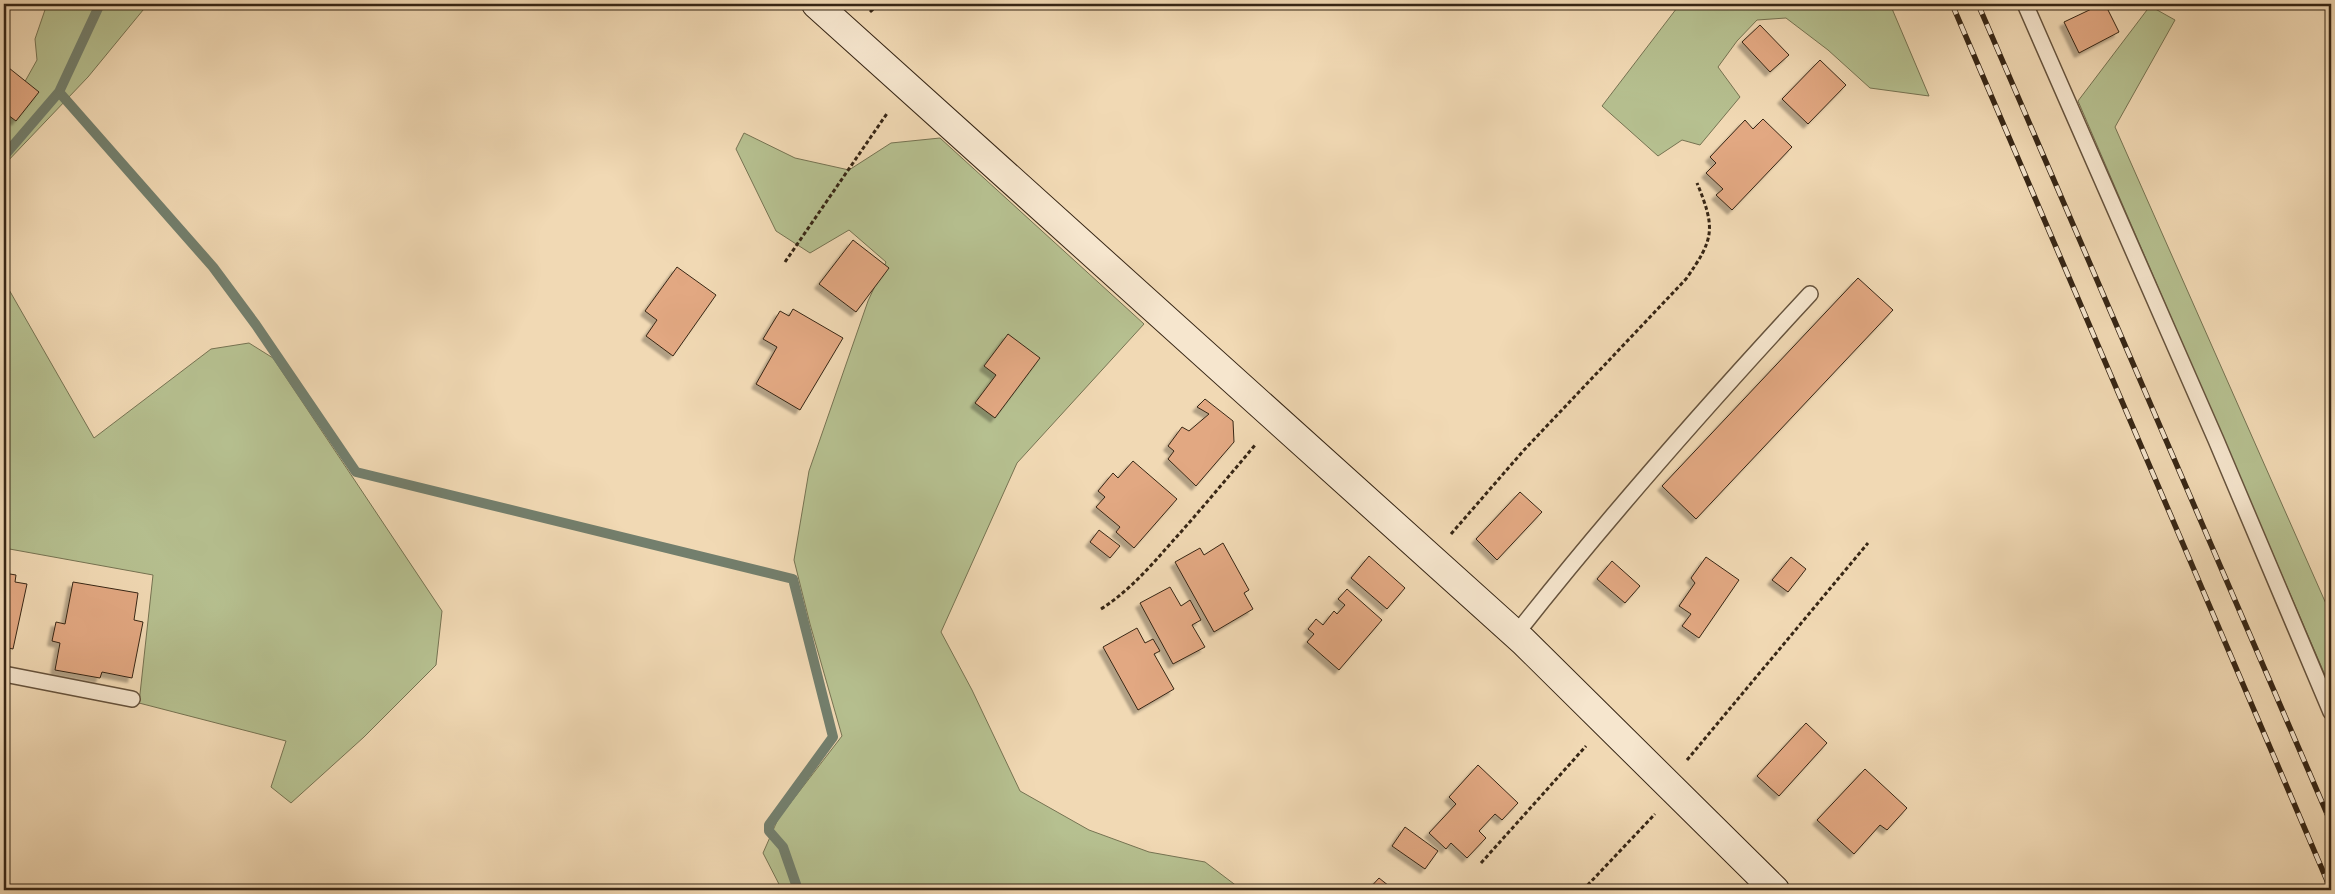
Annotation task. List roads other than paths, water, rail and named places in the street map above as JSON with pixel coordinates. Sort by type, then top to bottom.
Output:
[{"type":"street","points":[[816,4],[1516,634],[1775,890]]},
{"type":"lane","points":[[2025,4],[2216,440],[2331,712]]},
{"type":"lane","points":[[1516,634],[1590,541],[1717,394],[1810,294]]},
{"type":"lane","points":[[4,674],[132,699]]},
{"type":"waterway","points":[[4,156],[59,92],[100,4]]},
{"type":"waterway","points":[[59,92],[213,267],[256,325],[356,472],[793,579],[833,737],[769,825],[769,831],[783,847],[798,890]]},
{"type":"railway","points":[[1952,4],[2331,890]]},
{"type":"railway","points":[[1978,4],[2331,823]]}]
